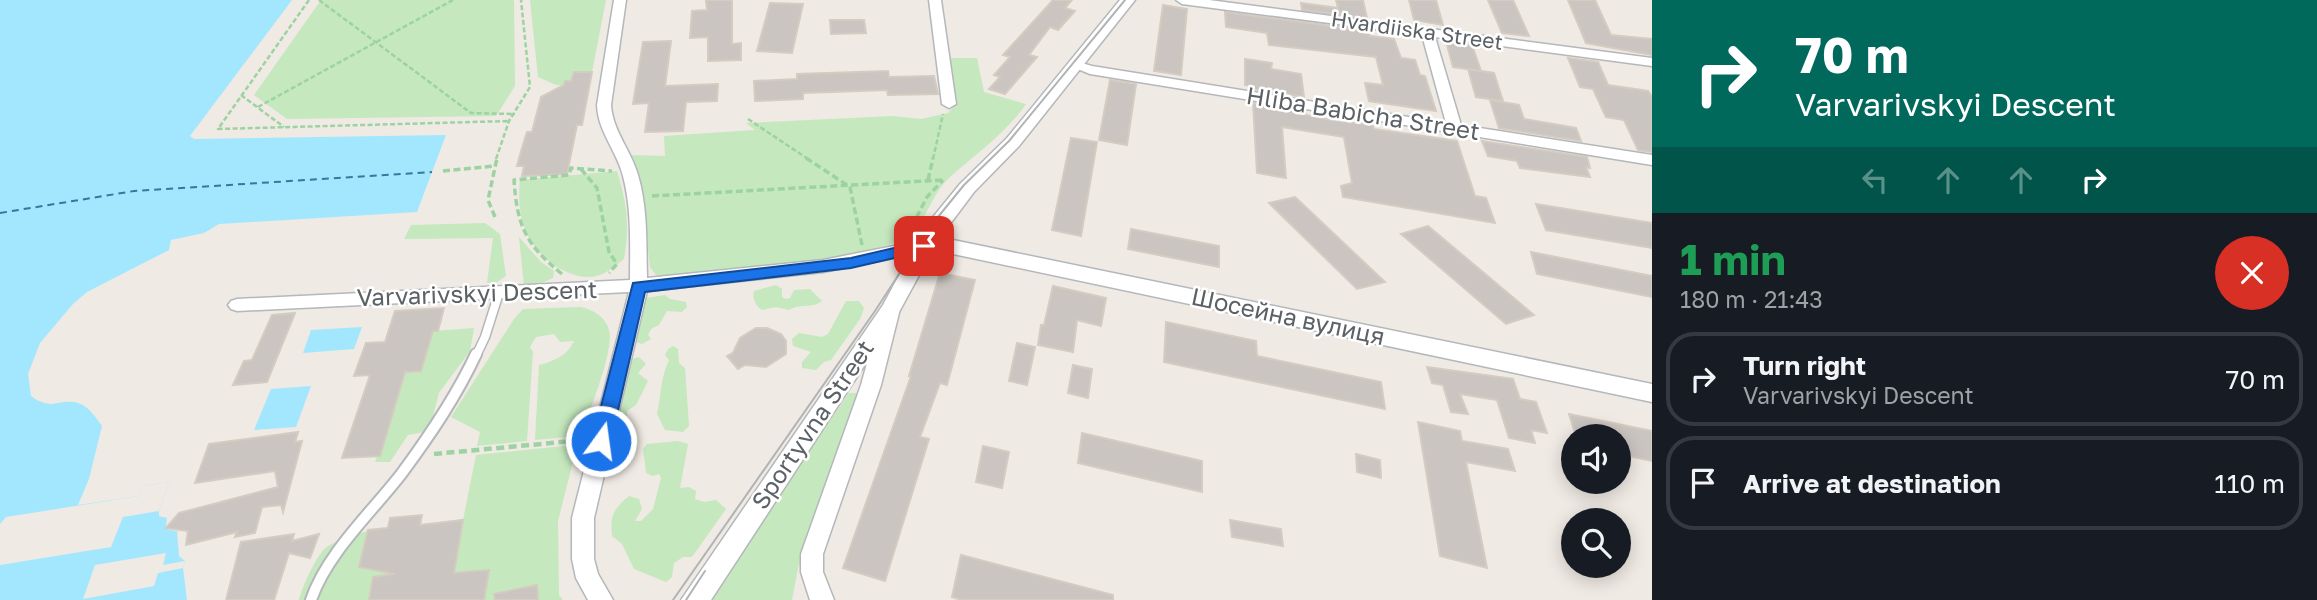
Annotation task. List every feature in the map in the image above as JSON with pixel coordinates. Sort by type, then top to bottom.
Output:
[{"type":"street","points":[[601,600],[587,578],[583,559],[583,518],[639,287],[638,201],[630,172],[605,121],[604,104],[620,0]]},
{"type":"street","points":[[935,0],[949,104]]},
{"type":"street","name":"Sportyvna Street","points":[[695,600],[891,309],[913,249],[967,188],[1013,142],[1128,0]]},
{"type":"street","name":"Hvardiiska Street","points":[[1182,0],[1652,62]]},
{"type":"street","points":[[1427,33],[1455,129]]},
{"type":"street","name":"Hliba Babicha Street","points":[[1075,65],[1090,70],[1652,160]]},
{"type":"street","name":"Varvarivskyi Descent","points":[[237,305],[498,296],[639,287],[810,269],[913,249]]},
{"type":"street","name":"Шосейна вулиця","points":[[913,249],[966,249],[1652,393]]},
{"type":"street","points":[[822,600],[813,572],[812,554],[871,385],[891,309]]},
{"type":"lane","points":[[311,600],[347,538],[414,455],[458,392],[485,337],[498,296]]},
{"type":"path","points":[[309,0],[218,129],[509,121]]},
{"type":"path","points":[[319,0],[471,113],[515,114]]},
{"type":"path","points":[[258,107],[453,0]]},
{"type":"path","points":[[495,217],[488,200],[494,166],[509,121],[530,87],[521,0]]},
{"type":"path","points":[[241,94],[285,127]]},
{"type":"path","points":[[928,180],[943,115],[949,104]]},
{"type":"path","points":[[748,119],[850,187],[862,247]]},
{"type":"path","points":[[443,171],[494,166]]},
{"type":"path","points":[[563,276],[528,245],[515,211],[514,180],[569,176],[571,168],[581,169],[597,188],[609,251],[617,264],[600,278]]},
{"type":"path","points":[[648,197],[943,180],[927,197],[909,231],[913,249]]},
{"type":"path","points":[[414,455],[585,440]]},
{"type":"green space","points":[[321,0],[514,0],[515,86],[496,116],[287,119],[254,95]]},
{"type":"green space","points":[[530,0],[606,0],[592,72],[574,72],[571,81],[565,81],[564,85],[556,85],[538,77]]},
{"type":"green space","points":[[949,58],[977,58],[984,92],[1026,104],[1000,134],[950,177],[911,234],[894,243],[867,251],[794,263],[665,278],[656,275],[650,267],[643,201],[630,155],[665,156],[664,136],[755,130],[746,123],[893,116],[921,119],[948,113],[954,106]]},
{"type":"green space","points":[[617,171],[626,215],[624,259],[605,273],[591,277],[572,274],[555,266],[536,249],[525,229],[521,217],[520,180]]},
{"type":"green space","points":[[485,223],[500,234],[506,276],[497,282],[487,283],[493,238],[404,239],[411,225]]},
{"type":"green space","points":[[519,237],[541,262],[554,271],[553,278],[531,288],[524,286]]},
{"type":"green space","points":[[776,285],[782,289],[782,297],[786,299],[790,298],[794,290],[810,289],[822,301],[789,310],[776,307],[762,310],[755,302],[754,291]]},
{"type":"green space","points":[[665,295],[670,299],[686,302],[687,307],[682,312],[667,311],[659,325],[651,329],[648,335],[651,339],[642,344],[636,342],[646,298]]},
{"type":"green space","points":[[846,301],[859,301],[864,308],[860,319],[831,360],[824,362],[816,370],[802,368],[802,362],[811,352],[793,346],[792,339],[799,333],[822,337],[828,334]]},
{"type":"green space","points":[[581,307],[602,317],[609,330],[610,339],[600,382],[580,436],[535,440],[539,365],[560,357],[574,341],[560,342],[554,334],[536,337],[530,347],[533,352],[527,441],[477,446],[480,432],[451,417],[514,319],[523,309]]},
{"type":"green space","points":[[474,328],[470,351],[439,393],[429,431],[408,435],[390,462],[375,462],[405,372],[421,371],[433,331]]},
{"type":"green space","points":[[673,346],[678,349],[679,363],[685,368],[689,426],[683,432],[665,430],[657,414],[669,360],[665,355]]},
{"type":"green space","points":[[639,357],[646,364],[638,373],[648,381],[636,405],[627,411],[628,431],[613,469],[607,466],[632,359]]},
{"type":"green space","points":[[849,393],[856,393],[860,398],[798,568],[792,600],[708,600]]},
{"type":"green space","points":[[678,441],[688,444],[680,488],[689,487],[696,491],[695,499],[704,502],[716,500],[726,509],[692,557],[683,557],[674,563],[672,577],[666,582],[634,569],[622,544],[612,536],[612,523],[616,509],[629,496],[639,499],[642,509],[635,521],[641,521],[653,509],[661,478],[659,474],[653,476],[646,473],[643,449],[647,444]]},
{"type":"green space","points":[[577,446],[558,521],[559,595],[563,600],[299,600],[315,563],[324,550],[335,542],[387,528],[390,518],[422,515],[420,525],[463,520],[476,455]]},
{"type":"water","points":[[0,0],[292,0],[190,136],[194,139],[446,135],[417,212],[219,224],[204,233],[171,240],[169,250],[87,292],[73,304],[40,343],[28,374],[31,396],[50,404],[78,403],[86,407],[102,426],[89,479],[78,505],[139,496],[143,486],[169,482],[159,516],[167,518],[166,526],[169,530],[177,531],[179,556],[185,561],[183,568],[187,600],[0,600]]},
{"type":"water","points":[[362,327],[354,349],[303,353],[311,330]]},
{"type":"water","points":[[311,386],[296,427],[254,430],[271,389]]},
{"type":"pier","points":[[169,482],[159,511],[123,517],[111,547],[0,565],[0,524],[6,517],[139,496],[143,486]]},
{"type":"pier","points":[[166,553],[163,565],[185,561],[183,568],[158,573],[154,586],[83,599],[95,565]]},
{"type":"building","points":[[706,0],[732,0],[732,44],[741,43],[741,60],[708,61],[708,37],[690,38],[692,11],[707,10]]},
{"type":"building","points":[[1053,0],[1072,0],[1065,8],[1075,11],[1058,30],[1050,27],[1029,55],[1037,57],[1005,94],[989,89],[1000,77],[994,75],[1010,57],[1003,55]]},
{"type":"building","points":[[1336,0],[1363,0],[1367,18],[1302,10],[1301,3],[1338,8]]},
{"type":"building","points":[[1409,0],[1436,0],[1443,25],[1414,20]]},
{"type":"building","points":[[1488,0],[1513,0],[1529,36],[1502,33]]},
{"type":"building","points":[[1568,0],[1595,0],[1611,35],[1652,39],[1652,55],[1586,43]]},
{"type":"building","points":[[770,3],[803,4],[792,53],[757,51]]},
{"type":"building","points":[[1163,5],[1187,9],[1181,75],[1154,71]]},
{"type":"building","points":[[1225,12],[1369,31],[1370,36],[1394,39],[1401,58],[1415,60],[1420,75],[1425,76],[1436,111],[1369,101],[1365,83],[1383,85],[1376,57],[1269,45],[1267,33],[1226,27]]},
{"type":"building","points":[[830,20],[864,20],[866,33],[831,34]]},
{"type":"building","points":[[671,41],[665,86],[718,84],[717,101],[686,102],[683,131],[645,132],[649,103],[633,104],[643,42]]},
{"type":"building","points":[[1446,41],[1472,45],[1481,71],[1453,67]]},
{"type":"building","points":[[1568,58],[1598,62],[1608,85],[1648,91],[1652,97],[1652,152],[1638,150],[1624,120],[1606,117],[1593,89],[1580,87]]},
{"type":"building","points":[[1245,59],[1272,63],[1271,69],[1301,74],[1304,97],[1252,89],[1252,86],[1245,85]]},
{"type":"building","points":[[1468,69],[1494,73],[1503,101],[1476,97]]},
{"type":"building","points":[[888,71],[889,77],[934,76],[938,94],[888,95],[887,90],[803,93],[803,99],[755,101],[754,81],[797,79],[797,74]]},
{"type":"building","points":[[574,72],[592,72],[582,125],[577,125],[567,174],[522,176],[524,166],[517,166],[527,132],[532,132],[541,97],[564,85],[565,81],[571,81]]},
{"type":"building","points":[[1110,80],[1136,84],[1127,145],[1099,140]]},
{"type":"building","points":[[1490,100],[1519,105],[1524,119],[1576,128],[1581,141],[1499,128]]},
{"type":"building","points":[[1253,103],[1305,112],[1306,115],[1330,120],[1373,125],[1374,129],[1457,141],[1475,196],[1486,198],[1495,223],[1343,197],[1341,186],[1352,183],[1344,137],[1282,127],[1286,178],[1257,173]]},
{"type":"building","points":[[1071,138],[1097,142],[1081,236],[1052,230]]},
{"type":"building","points":[[1482,141],[1587,157],[1590,168],[1586,167],[1590,177],[1520,168],[1517,161],[1488,156]]},
{"type":"building","points":[[1295,197],[1385,282],[1357,289],[1269,203]]},
{"type":"building","points":[[1536,204],[1652,223],[1652,248],[1546,230]]},
{"type":"building","points":[[1428,226],[1534,315],[1506,324],[1401,234]]},
{"type":"building","points":[[1131,229],[1219,246],[1219,267],[1128,249]]},
{"type":"building","points":[[1531,252],[1652,276],[1652,297],[1537,274]]},
{"type":"building","points":[[940,273],[975,280],[947,385],[940,383],[920,437],[929,439],[885,581],[843,568],[911,376]]},
{"type":"building","points":[[1053,286],[1106,298],[1101,326],[1077,320],[1073,352],[1038,345]]},
{"type":"building","points":[[444,308],[438,331],[433,331],[421,371],[405,372],[380,456],[342,458],[370,375],[354,376],[366,343],[385,342],[395,311]]},
{"type":"building","points":[[295,313],[267,382],[233,385],[244,361],[252,360],[272,315]]},
{"type":"building","points":[[1166,322],[1256,341],[1257,356],[1381,382],[1385,409],[1164,362]]},
{"type":"building","points":[[756,328],[767,328],[781,334],[786,341],[786,354],[766,367],[745,365],[738,369],[727,356],[733,353],[740,338]]},
{"type":"building","points":[[1017,343],[1035,347],[1027,385],[1009,381]]},
{"type":"building","points":[[1073,365],[1092,369],[1088,398],[1068,393]]},
{"type":"building","points":[[1427,367],[1513,379],[1520,399],[1536,402],[1547,433],[1531,430],[1535,443],[1509,438],[1497,400],[1460,394],[1468,414],[1451,412],[1443,385],[1432,383]]},
{"type":"building","points":[[1569,414],[1618,424],[1572,424]]},
{"type":"building","points":[[1418,422],[1460,431],[1462,441],[1508,449],[1515,471],[1466,462],[1487,568],[1440,556]]},
{"type":"building","points":[[1631,427],[1652,431],[1652,461],[1631,457]]},
{"type":"building","points":[[298,432],[295,442],[302,441],[283,512],[281,505],[262,507],[255,533],[235,537],[237,532],[186,545],[188,531],[166,528],[179,513],[278,487],[275,471],[195,483],[209,444]]},
{"type":"building","points":[[1082,433],[1202,461],[1202,492],[1078,463]]},
{"type":"building","points":[[983,446],[1009,452],[1002,488],[976,482]]},
{"type":"building","points":[[1356,454],[1380,460],[1381,478],[1357,472]]},
{"type":"building","points":[[422,515],[420,525],[463,520],[454,573],[489,570],[484,600],[369,600],[373,577],[395,574],[359,567],[368,530],[388,528],[390,518]]},
{"type":"building","points":[[1230,520],[1281,529],[1283,546],[1232,537]]},
{"type":"building","points":[[294,534],[292,541],[319,534],[310,558],[289,553],[274,600],[226,600],[241,542]]},
{"type":"building","points":[[961,555],[1113,595],[1113,600],[962,600],[952,597]]},
{"type":"building","points":[[537,585],[538,600],[495,600],[494,594]]},
{"type":"ferry route","points":[[0,213],[134,191],[432,172]]},
{"type":"tram line","points":[[673,600],[875,311],[929,228],[964,185],[1009,141],[1125,0]]},
{"type":"tram line","points":[[686,600],[705,571]]},
{"type":"route","points":[[601,441],[639,287],[810,269],[851,263],[924,246]]}]
